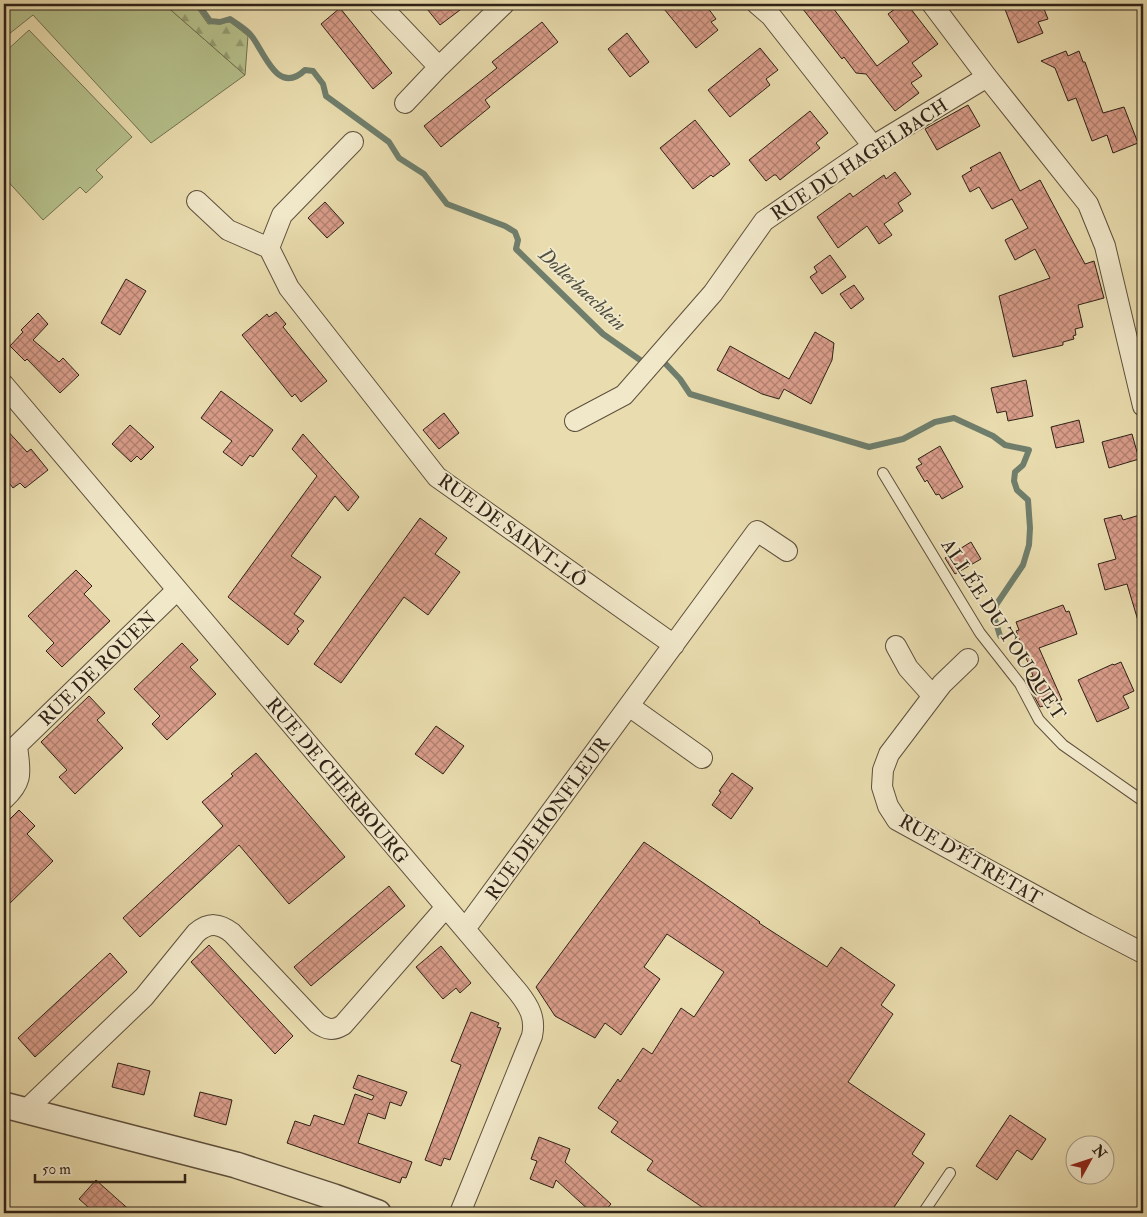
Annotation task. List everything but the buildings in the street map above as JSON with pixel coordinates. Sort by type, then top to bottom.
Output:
[{"type":"street","points":[[380,4],[439,67]]},
{"type":"street","points":[[405,103],[504,4]]},
{"type":"street","points":[[757,4],[771,16],[873,146]]},
{"type":"street","points":[[934,4],[987,77],[1088,204],[1105,246],[1143,406]]},
{"type":"street","name":"RUE DU HAGELBACH","points":[[575,421],[624,396],[712,293],[764,221],[873,146],[987,77]]},
{"type":"street","points":[[198,201],[228,230],[268,248],[282,215],[353,142]]},
{"type":"street","name":"RUE DE SAINT-LÔ","points":[[268,248],[289,288],[437,477],[674,645]]},
{"type":"street","name":"RUE DE CHERBOURG","points":[[4,385],[465,929],[531,1011],[534,1027],[532,1036],[460,1213]]},
{"type":"street","name":"RUE DE HONFLEUR","points":[[465,929],[757,531],[787,551]]},
{"type":"street","name":"RUE DE ROUEN","points":[[4,799],[19,781],[19,766],[10,752],[177,590]]},
{"type":"street","points":[[896,646],[908,668],[933,696]]},
{"type":"street","name":"RUE D'ÉTRETAT","points":[[968,659],[942,684],[889,754],[883,770],[882,787],[888,806],[897,820],[1143,953]]},
{"type":"street","points":[[629,706],[702,758]]},
{"type":"street","points":[[15,1108],[144,997],[196,933],[205,926],[218,924],[232,933],[317,1023],[324,1028],[337,1029],[344,1025],[446,907]]},
{"type":"street","points":[[15,1108],[236,1165],[378,1213]]},
{"type":"lane","name":"ALLÉE DU TOUQUET","points":[[883,473],[980,633],[1020,684],[1039,720],[1063,744],[1143,801]]},
{"type":"lane","points":[[923,1213],[950,1173]]},
{"type":"green space","points":[[4,4],[164,4],[245,75],[151,143],[33,15],[4,38]]},
{"type":"green space","points":[[164,4],[194,4],[208,24],[230,22],[248,36],[245,75]]},
{"type":"green space","points":[[29,30],[132,137],[96,170],[103,177],[86,193],[80,187],[43,220],[4,177],[4,53]]},
{"type":"waterway","name":"Dollerbaechlein","points":[[198,4],[210,21],[220,22],[230,19],[247,31],[271,67],[278,74],[286,78],[295,77],[305,70],[313,71],[323,84],[326,96],[389,142],[399,158],[424,174],[447,204],[505,226],[515,232],[518,240],[516,249],[603,334],[643,362],[647,362]]},
{"type":"waterway","name":"Dollerbaechlein","points":[[660,361],[662,360],[680,379],[690,394],[869,447],[903,439],[935,422],[954,418],[993,436],[1005,445],[1029,450],[1023,465],[1015,472],[1014,481],[1017,490],[1028,500],[1029,545],[1023,565],[996,605],[994,616],[1000,636]]}]
